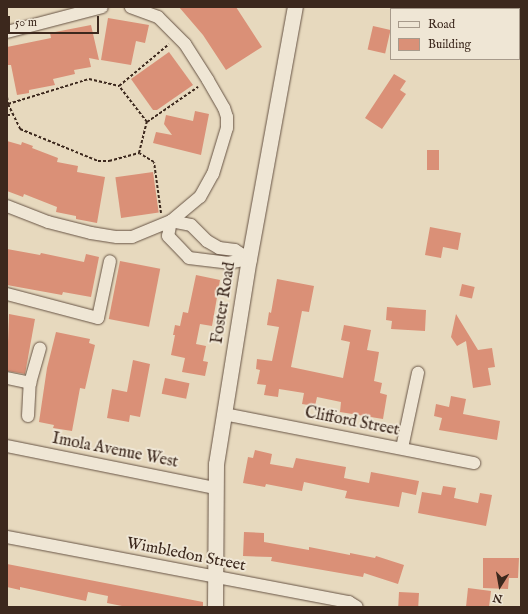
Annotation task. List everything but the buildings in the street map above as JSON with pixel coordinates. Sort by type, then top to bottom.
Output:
[{"type":"street","points":[[7,32],[102,7]]},
{"type":"street","points":[[7,206],[48,222],[91,234],[132,237],[167,223],[200,197],[213,174],[227,128],[227,117],[224,108],[208,80],[178,37],[158,17],[131,7]]},
{"type":"street","name":"Foster Road","points":[[215,607],[214,577],[216,464],[249,259],[294,7]]},
{"type":"street","points":[[167,223],[191,225],[207,241],[219,248],[235,250],[249,259]]},
{"type":"street","points":[[167,223],[168,236],[189,258],[227,263],[249,259]]},
{"type":"street","points":[[7,294],[98,318],[110,261]]},
{"type":"street","points":[[28,416],[30,383],[40,348]]},
{"type":"street","points":[[402,448],[418,373]]},
{"type":"street","points":[[7,378],[30,383]]},
{"type":"street","name":"Clifford Street","points":[[224,414],[474,463]]},
{"type":"street","name":"Imola Avenue West","points":[[7,446],[216,488]]},
{"type":"street","name":"Wimbledon Street","points":[[7,537],[349,602],[357,607]]},
{"type":"path","points":[[119,86],[178,37]]},
{"type":"path","points":[[8,104],[89,79],[119,86],[147,122]]},
{"type":"path","points":[[139,154],[147,122],[208,80]]},
{"type":"path","points":[[7,97],[12,115],[20,129],[98,161],[109,161],[139,154],[154,162],[167,223]]},
{"type":"path","points":[[7,115],[12,115]]}]
